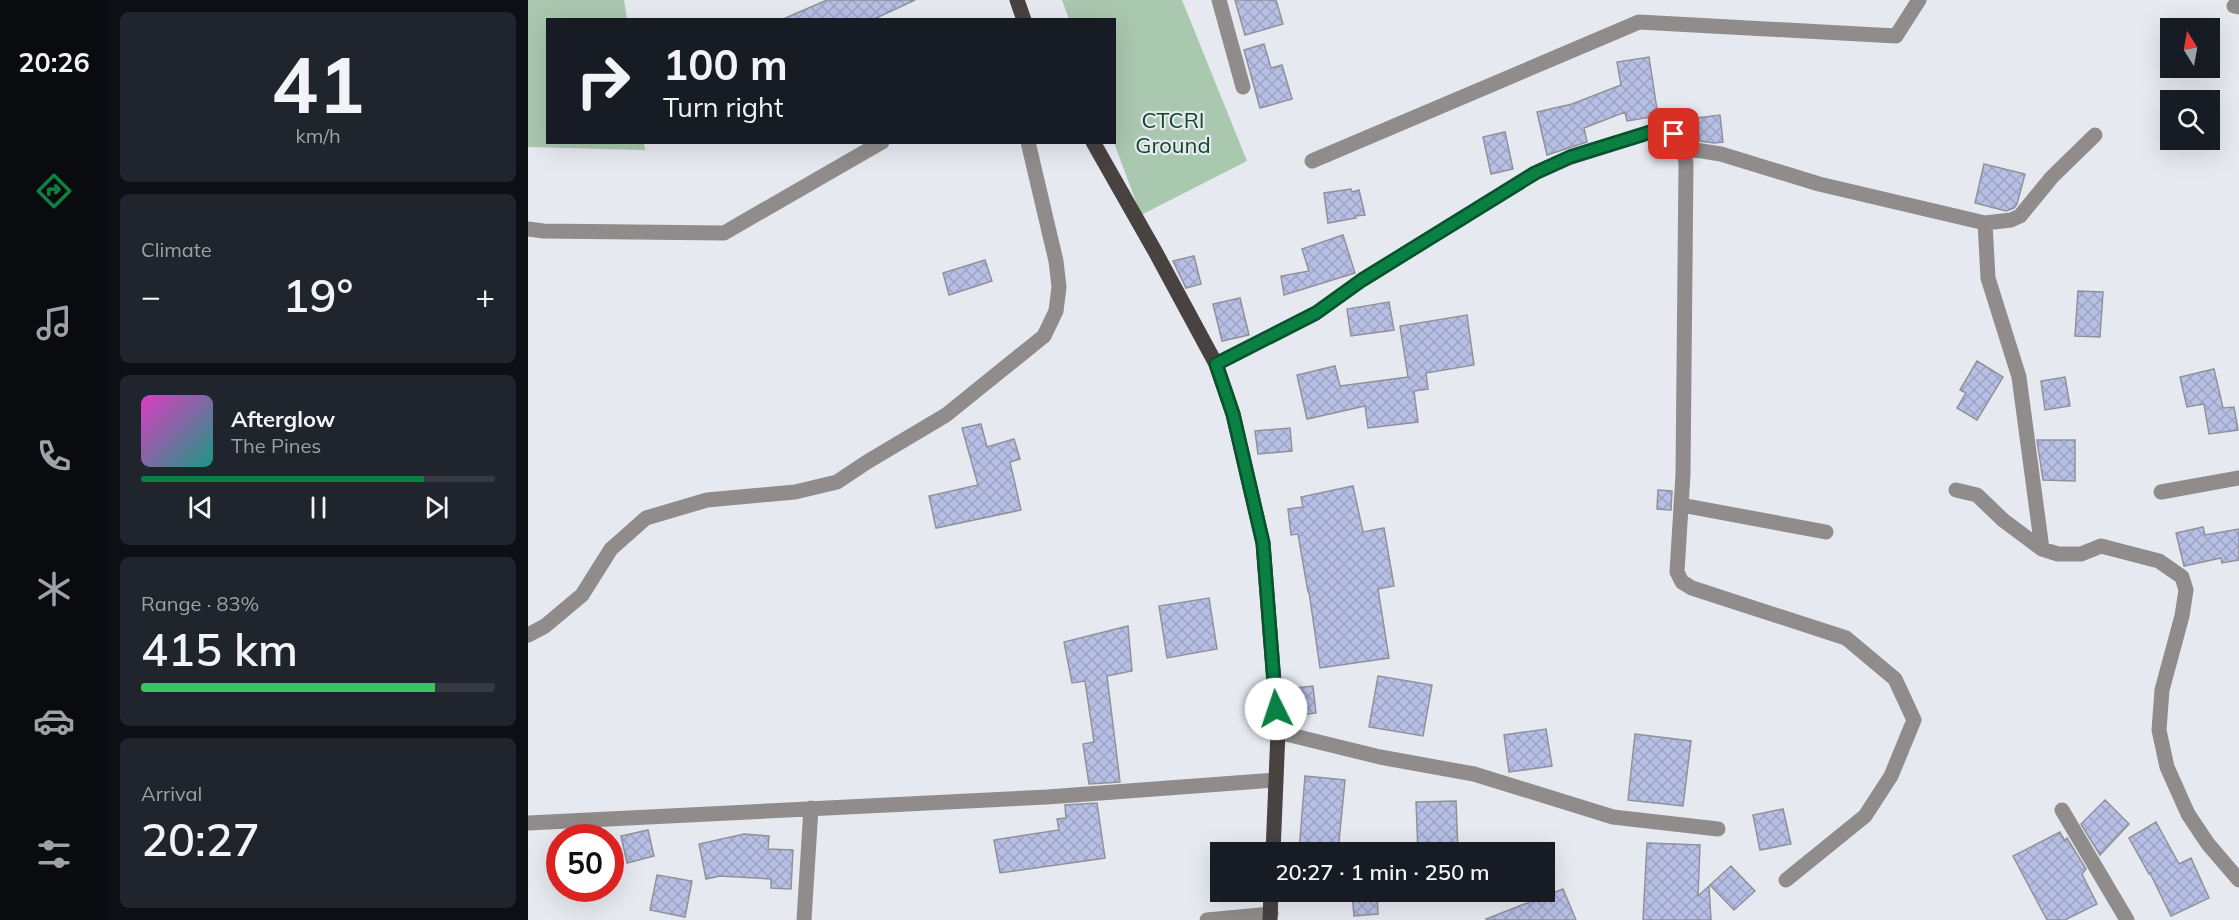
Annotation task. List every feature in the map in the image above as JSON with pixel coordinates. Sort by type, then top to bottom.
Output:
[{"type":"main road","points":[[1017,0],[1023,18]]},
{"type":"main road","points":[[1094,144],[1216,364],[1233,414],[1263,543],[1278,732],[1273,842]]},
{"type":"main road","points":[[1270,917],[1271,902]]},
{"type":"street","points":[[1219,0],[1243,87]]},
{"type":"street","points":[[1312,161],[1639,22],[1896,36],[1919,0]]},
{"type":"street","points":[[1216,364],[1316,313],[1362,280],[1535,173],[1570,157],[1659,129],[1674,134],[1683,148],[1686,163],[1683,474],[1677,572],[1682,582],[1692,588],[1846,638],[1895,679],[1914,720],[1892,776],[1865,816],[1786,880]]},
{"type":"street","points":[[1683,148],[1721,154],[1819,184],[1985,223],[2011,220],[2020,216],[2052,177],[2094,135]]},
{"type":"street","points":[[528,229],[724,233],[879,144]]},
{"type":"street","points":[[528,635],[545,626],[582,595],[611,549],[646,518],[707,500],[795,492],[837,482],[946,415],[1044,336],[1056,311],[1059,288],[1056,261],[1028,144]]},
{"type":"street","points":[[1985,223],[1989,278],[2019,377],[2042,549]]},
{"type":"street","points":[[2161,492],[2239,478]]},
{"type":"street","points":[[1956,490],[1977,495],[2003,520],[2042,549],[2058,554],[2080,554],[2101,546],[2159,561],[2182,577],[2186,590],[2182,616],[2162,690],[2159,730],[2167,767],[2188,814],[2208,844],[2239,880]]},
{"type":"street","points":[[1681,505],[1826,532]]},
{"type":"street","points":[[1278,732],[1380,757],[1474,774],[1613,817],[1718,829]]},
{"type":"street","points":[[528,823],[1047,797],[1275,780]]},
{"type":"street","points":[[804,920],[811,808]]},
{"type":"street","points":[[2062,810],[2127,920]]},
{"type":"street","points":[[1207,920],[1270,917]]},
{"type":"green space","points":[[528,0],[624,0],[627,18],[546,18],[546,144],[644,144],[645,150],[528,147]]},
{"type":"green space","name":"CTCRI Ground","points":[[1062,0],[1182,0],[1247,161],[1141,215],[1114,144],[1116,18],[1069,18]]},
{"type":"building","points":[[827,0],[915,0],[876,18],[786,18]]},
{"type":"building","points":[[1235,0],[1276,0],[1283,24],[1245,35]]},
{"type":"building","points":[[1264,44],[1271,68],[1282,65],[1292,99],[1260,108],[1244,50]]},
{"type":"building","points":[[1649,57],[1658,116],[1627,121],[1625,112],[1584,128],[1587,142],[1547,155],[1537,112],[1572,104],[1621,85],[1617,62]]},
{"type":"building","points":[[1720,115],[1723,142],[1700,141],[1697,118]]},
{"type":"building","points":[[1505,132],[1513,169],[1491,174],[1483,137]]},
{"type":"building","points":[[1984,164],[2025,174],[2014,208],[2006,211],[1975,203]]},
{"type":"building","points":[[1351,189],[1352,192],[1359,190],[1365,215],[1328,223],[1324,193]]},
{"type":"building","points":[[1343,235],[1355,273],[1284,295],[1281,276],[1309,271],[1302,249]]},
{"type":"building","points":[[1194,256],[1201,284],[1186,288],[1173,261]]},
{"type":"building","points":[[985,260],[992,281],[949,295],[943,273]]},
{"type":"building","points":[[2078,291],[2103,292],[2100,337],[2075,336]]},
{"type":"building","points":[[1240,298],[1249,335],[1222,341],[1213,304]]},
{"type":"building","points":[[1389,302],[1394,330],[1351,336],[1347,309]]},
{"type":"building","points":[[1467,315],[1474,365],[1426,373],[1428,389],[1414,391],[1418,422],[1368,428],[1365,406],[1307,419],[1297,375],[1335,366],[1340,386],[1408,377],[1400,326]]},
{"type":"building","points":[[1977,361],[2003,377],[1977,420],[1957,408],[1966,393],[1960,390]]},
{"type":"building","points":[[2214,369],[2223,408],[2234,407],[2238,430],[2209,434],[2204,404],[2187,407],[2180,377]]},
{"type":"building","points":[[2065,377],[2070,406],[2045,410],[2041,381]]},
{"type":"building","points":[[981,424],[987,447],[1014,439],[1020,459],[1010,462],[1021,510],[936,528],[929,496],[978,485],[962,428]]},
{"type":"building","points":[[1290,428],[1292,451],[1258,454],[1255,431]]},
{"type":"building","points":[[2037,440],[2075,440],[2075,481],[2043,480]]},
{"type":"building","points":[[1353,486],[1363,532],[1384,528],[1394,586],[1378,589],[1389,658],[1320,668],[1298,534],[1291,535],[1288,509],[1303,507],[1301,497]]},
{"type":"building","points":[[1658,490],[1672,491],[1671,510],[1657,509]]},
{"type":"building","points":[[2203,527],[2205,535],[2239,529],[2239,560],[2222,563],[2221,558],[2184,566],[2176,533]]},
{"type":"building","points":[[1209,598],[1217,649],[1167,658],[1159,606]]},
{"type":"building","points":[[1128,626],[1132,671],[1107,676],[1120,782],[1089,784],[1083,744],[1094,742],[1085,681],[1072,683],[1064,642]]},
{"type":"building","points":[[1378,676],[1432,685],[1423,736],[1369,727]]},
{"type":"building","points":[[1313,686],[1316,713],[1298,715],[1295,688]]},
{"type":"building","points":[[1546,729],[1552,766],[1509,772],[1504,735]]},
{"type":"building","points":[[1635,734],[1691,741],[1683,806],[1628,800]]},
{"type":"building","points":[[1305,776],[1345,780],[1339,842],[1300,842]]},
{"type":"building","points":[[2105,800],[2129,824],[2100,855],[2081,824]]},
{"type":"building","points":[[1456,801],[1458,842],[1418,842],[1416,802]]},
{"type":"building","points":[[1097,803],[1105,858],[1000,873],[994,840],[1059,830],[1057,819],[1066,818],[1065,805]]},
{"type":"building","points":[[1783,809],[1791,844],[1760,850],[1753,815]]},
{"type":"building","points":[[2156,822],[2179,864],[2191,858],[2209,898],[2171,916],[2150,873],[2129,838]]},
{"type":"building","points":[[648,830],[654,856],[627,863],[624,835]]},
{"type":"building","points":[[2060,832],[2065,841],[2067,838],[2086,869],[2082,874],[2097,904],[2065,920],[2047,920],[2013,856]]},
{"type":"building","points":[[744,834],[769,836],[768,849],[793,850],[791,889],[771,888],[771,879],[720,876],[706,879],[699,844]]},
{"type":"building","points":[[1647,843],[1700,845],[1698,896],[1709,886],[1711,920],[1643,920]]},
{"type":"building","points":[[1731,866],[1755,891],[1734,910],[1710,885]]},
{"type":"building","points":[[657,875],[692,881],[685,917],[650,910]]},
{"type":"building","points":[[1563,889],[1576,920],[1486,919],[1530,902],[1555,902],[1555,892]]},
{"type":"building","points":[[1353,902],[1377,902],[1378,914],[1354,916]]},
{"type":"route","points":[[1276,709],[1263,543],[1233,414],[1216,364],[1316,313],[1362,280],[1535,173],[1570,157],[1657,130],[1667,130],[1674,134]]}]
